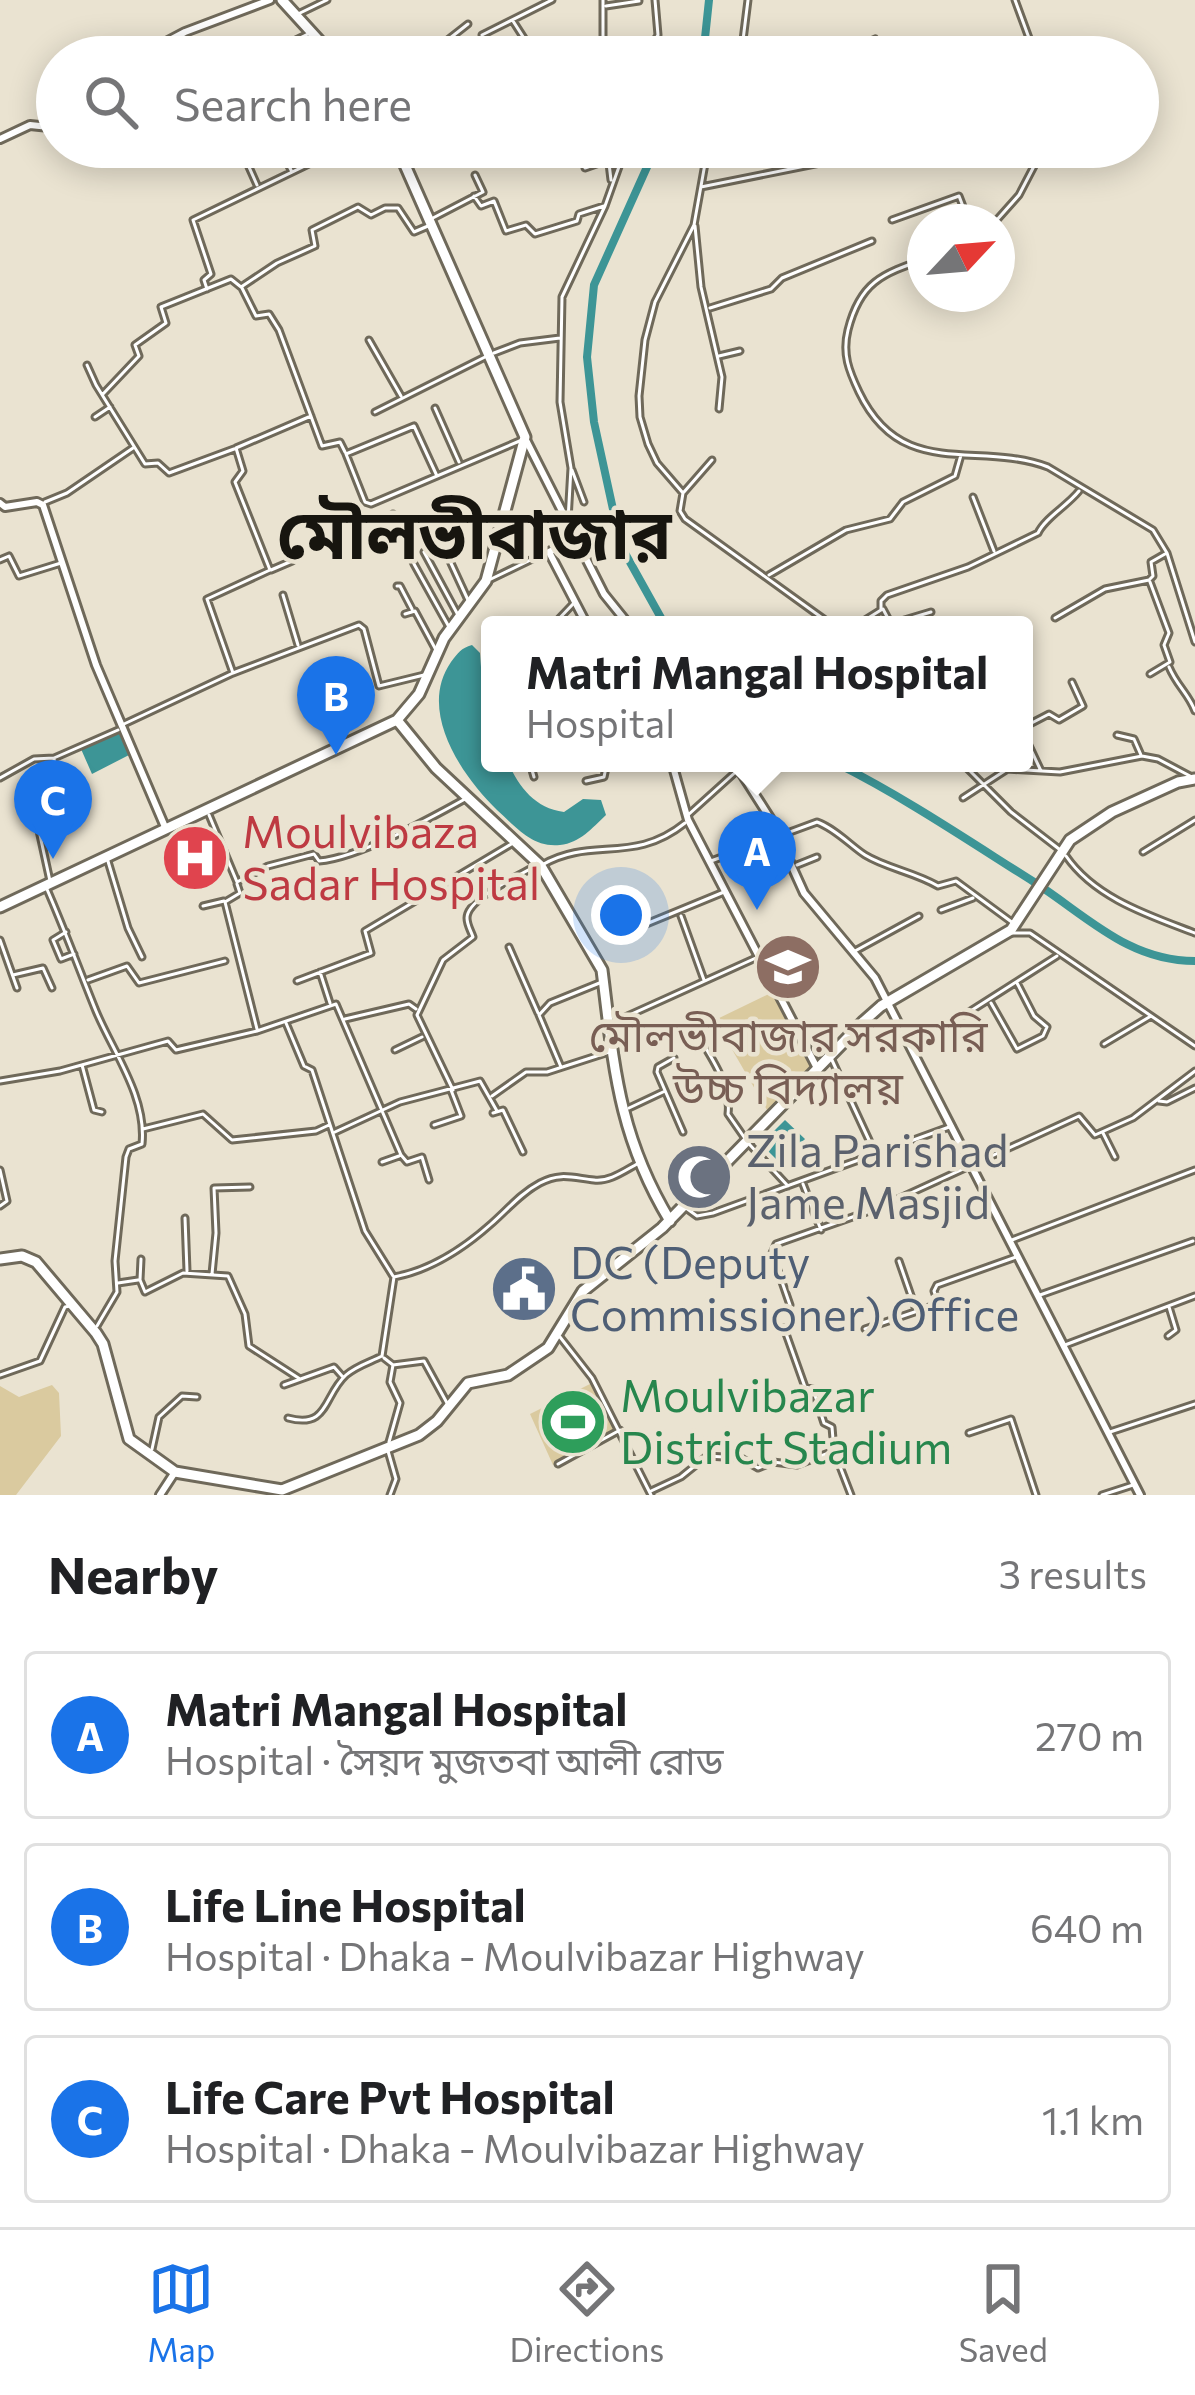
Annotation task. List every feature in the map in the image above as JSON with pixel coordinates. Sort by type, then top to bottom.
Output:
[{"type":"highway","points":[[282,0],[316,36]]},
{"type":"highway","points":[[0,907],[398,720],[419,694],[436,652],[485,580],[524,438],[406,168]]},
{"type":"highway","points":[[398,720],[467,798],[539,865],[596,958],[622,1112],[638,1163],[670,1221]]},
{"type":"highway","points":[[0,1258],[22,1256],[36,1262],[94,1330],[103,1344],[129,1439],[151,1457],[175,1472],[244,1490],[295,1487],[431,1428],[469,1383],[508,1375],[558,1336],[583,1291],[670,1221],[864,1021],[1017,923],[1059,853],[1112,812],[1195,779]]},
{"type":"street","points":[[177,36],[270,0]]},
{"type":"street","points":[[296,14],[327,0]]},
{"type":"street","points":[[482,35],[552,0]]},
{"type":"street","points":[[656,0],[657,36]]},
{"type":"street","points":[[744,36],[748,0]]},
{"type":"street","points":[[1015,0],[1028,36]]},
{"type":"street","points":[[603,36],[604,3],[639,1]]},
{"type":"street","points":[[512,20],[522,36]]},
{"type":"street","points":[[453,36],[468,24]]},
{"type":"street","points":[[305,36],[313,32]]},
{"type":"street","points":[[0,139],[36,125]]},
{"type":"street","points":[[249,168],[258,187]]},
{"type":"street","points":[[290,168],[292,172]]},
{"type":"street","points":[[207,290],[204,280],[211,274],[193,220],[300,168]]},
{"type":"street","points":[[608,168],[611,182]]},
{"type":"street","points":[[584,502],[572,468],[560,402],[562,297],[605,206],[617,168]]},
{"type":"street","points":[[703,168],[694,225],[701,287],[722,376],[719,409]]},
{"type":"street","points":[[699,187],[801,168]]},
{"type":"street","points":[[1011,204],[1033,168]]},
{"type":"street","points":[[241,287],[277,262],[315,246],[312,230],[358,207],[371,215],[398,208],[414,232],[483,191],[475,175]]},
{"type":"street","points":[[474,196],[481,206],[494,201],[506,231],[526,225],[535,234],[605,206]]},
{"type":"street","points":[[937,204],[959,196],[962,204]]},
{"type":"street","points":[[892,220],[907,215]]},
{"type":"street","points":[[683,494],[648,444],[640,396],[645,340],[655,302],[694,225]]},
{"type":"street","points":[[708,308],[771,290],[782,278],[872,241]]},
{"type":"street","points":[[907,266],[873,280],[854,305],[846,337],[846,366],[867,409],[898,439],[927,453],[1029,460],[1153,530],[1167,553],[1195,642]]},
{"type":"street","points":[[103,394],[139,356],[135,345],[166,323],[160,309],[231,279],[241,287],[256,316],[268,314],[279,330],[322,446],[340,442],[367,504],[412,489],[524,438],[604,594],[622,616]]},
{"type":"street","points":[[375,412],[488,356],[520,344],[562,338]]},
{"type":"street","points":[[369,340],[402,398]]},
{"type":"street","points":[[717,356],[740,351]]},
{"type":"street","points":[[87,364],[145,464],[158,463],[169,473],[311,416]]},
{"type":"street","points":[[95,417],[112,406]]},
{"type":"street","points":[[435,408],[460,464]]},
{"type":"street","points":[[346,454],[414,426],[436,476]]},
{"type":"street","points":[[0,503],[4,507],[40,503],[67,493],[135,447]]},
{"type":"street","points":[[236,448],[243,471],[235,482],[270,570]]},
{"type":"street","points":[[768,576],[846,530],[890,519],[903,502],[955,476],[961,455]]},
{"type":"street","points":[[712,460],[683,494],[680,511],[685,519],[820,616]]},
{"type":"street","points":[[566,520],[571,519],[572,468]]},
{"type":"street","points":[[886,616],[881,601],[887,595],[968,567],[1038,533],[1080,490]]},
{"type":"street","points":[[973,497],[995,552]]},
{"type":"street","points":[[40,503],[96,665],[166,827]]},
{"type":"street","points":[[393,514],[425,587],[450,629]]},
{"type":"street","points":[[485,580],[576,539]]},
{"type":"street","points":[[453,541],[450,561],[470,602]]},
{"type":"street","points":[[424,552],[458,617]]},
{"type":"street","points":[[549,552],[582,616]]},
{"type":"street","points":[[1167,553],[1151,562],[1149,580],[1170,637],[1164,645],[1168,665],[1195,712]]},
{"type":"street","points":[[233,673],[208,599],[292,561],[290,555]]},
{"type":"street","points":[[0,560],[9,556],[19,576],[63,563]]},
{"type":"street","points":[[1055,618],[1106,589],[1149,580]]},
{"type":"street","points":[[397,586],[436,652]]},
{"type":"street","points":[[283,595],[298,646]]},
{"type":"street","points":[[562,616],[574,603]]},
{"type":"street","points":[[870,616],[882,608]]},
{"type":"street","points":[[406,614],[412,611]]},
{"type":"street","points":[[918,616],[931,612]]},
{"type":"street","points":[[0,778],[34,760],[54,758],[233,673],[362,626],[379,686],[426,675]]},
{"type":"street","points":[[1150,674],[1168,665]]},
{"type":"street","points":[[1033,722],[1048,714],[1059,720],[1083,706],[1072,682]]},
{"type":"street","points":[[1117,735],[1135,740],[1142,757]]},
{"type":"street","points":[[1033,754],[1042,773]]},
{"type":"street","points":[[1033,772],[1068,772],[1142,757],[1158,759],[1195,779]]},
{"type":"street","points":[[54,758],[57,788],[33,803],[48,884],[130,1080],[142,1129],[140,1146],[129,1149],[115,1261],[116,1297],[94,1330]]},
{"type":"street","points":[[533,772],[534,777]]},
{"type":"street","points":[[586,781],[604,777],[605,772]]},
{"type":"street","points":[[674,772],[687,818],[818,1070]]},
{"type":"street","points":[[434,1125],[461,1116],[442,1061],[417,1017],[443,960],[473,937],[469,910],[496,888],[572,852],[621,851],[664,838],[731,772]]},
{"type":"street","points":[[741,772],[779,837],[804,893],[888,1003],[1140,1495]]},
{"type":"street","points":[[970,772],[1096,888],[1195,933]]},
{"type":"street","points":[[963,798],[1002,772]]},
{"type":"street","points":[[237,882],[268,866],[314,854],[319,861],[334,858],[410,828],[467,798]]},
{"type":"street","points":[[203,906],[240,893],[206,808]]},
{"type":"street","points":[[1143,852],[1195,820]]},
{"type":"street","points":[[710,861],[825,824],[862,854],[912,871],[938,886],[956,881],[974,898],[1017,923]]},
{"type":"street","points":[[297,981],[371,952],[365,931],[514,842]]},
{"type":"street","points":[[106,856],[142,957]]},
{"type":"street","points":[[792,867],[817,857]]},
{"type":"street","points":[[634,929],[725,891]]},
{"type":"street","points":[[940,910],[974,898]]},
{"type":"street","points":[[225,901],[257,1031]]},
{"type":"street","points":[[680,912],[705,982]]},
{"type":"street","points":[[853,952],[919,916]]},
{"type":"street","points":[[66,932],[52,939],[61,958],[75,954]]},
{"type":"street","points":[[989,943],[1013,933],[1030,933],[1195,1046]]},
{"type":"street","points":[[1,944],[17,988]]},
{"type":"street","points":[[509,947],[561,1067]]},
{"type":"street","points":[[912,1048],[1060,955]]},
{"type":"street","points":[[608,1023],[760,956]]},
{"type":"street","points":[[86,981],[127,966],[139,983],[225,961]]},
{"type":"street","points":[[13,975],[43,968],[52,988]]},
{"type":"street","points":[[319,971],[331,1004]]},
{"type":"street","points":[[539,1015],[550,1003],[603,981]]},
{"type":"street","points":[[990,1001],[1017,1048],[1043,1036],[1047,1027],[1034,1016],[1017,983]]},
{"type":"street","points":[[0,1081],[168,1041],[178,1050],[257,1031],[336,1004],[401,1155],[407,1162],[424,1159],[429,1180]]},
{"type":"street","points":[[343,1020],[409,1004],[419,1009]]},
{"type":"street","points":[[1103,1043],[1153,1016]]},
{"type":"street","points":[[286,1021],[304,1066],[312,1070],[365,1231],[394,1277],[382,1356]]},
{"type":"street","points":[[692,1024],[716,1064],[728,1114],[788,1187]]},
{"type":"street","points":[[395,1050],[424,1036]]},
{"type":"street","points":[[491,1097],[526,1072],[547,1072],[610,1051]]},
{"type":"street","points":[[830,1057],[876,1156]]},
{"type":"street","points":[[674,1058],[658,1067],[663,1092],[682,1132]]},
{"type":"street","points":[[81,1064],[94,1110],[102,1112]]},
{"type":"street","points":[[790,1305],[772,1246],[821,1230],[1079,1116],[1094,1134],[1101,1132],[1133,1118],[1195,1072]]},
{"type":"street","points":[[334,1132],[383,1109],[483,1081],[495,1112],[504,1112],[523,1152]]},
{"type":"street","points":[[1159,1101],[1168,1102],[1195,1088]]},
{"type":"street","points":[[622,1112],[663,1092]]},
{"type":"street","points":[[142,1129],[202,1114],[232,1140],[316,1131],[330,1124]]},
{"type":"street","points":[[685,1206],[702,1216],[952,1126]]},
{"type":"street","points":[[1101,1132],[1115,1157]]},
{"type":"street","points":[[382,1162],[401,1155]]},
{"type":"street","points":[[394,1277],[464,1247],[542,1181],[573,1174],[595,1180],[610,1178],[638,1163]]},
{"type":"street","points":[[0,1170],[7,1199],[0,1206]]},
{"type":"street","points":[[1010,1240],[1195,1170]]},
{"type":"street","points":[[802,1182],[821,1230]]},
{"type":"street","points":[[212,1276],[214,1188],[250,1187]]},
{"type":"street","points":[[185,1218],[187,1273]]},
{"type":"street","points":[[1038,1295],[1193,1241]]},
{"type":"street","points":[[865,1329],[938,1303],[937,1286],[1018,1256]]},
{"type":"street","points":[[141,1259],[145,1292],[187,1273],[230,1279],[245,1314],[249,1346],[300,1379]]},
{"type":"street","points":[[899,1261],[916,1312]]},
{"type":"street","points":[[118,1282],[140,1280]]},
{"type":"street","points":[[1064,1345],[1195,1296]]},
{"type":"street","points":[[0,1375],[40,1360],[65,1307],[72,1305]]},
{"type":"street","points":[[1168,1307],[1176,1330],[1168,1336]]},
{"type":"street","points":[[784,1328],[805,1387],[815,1392],[824,1423],[832,1427],[834,1451],[851,1495]]},
{"type":"street","points":[[558,1336],[585,1365],[651,1493],[707,1456],[741,1459],[758,1468],[773,1462],[803,1464],[834,1451]]},
{"type":"street","points":[[382,1356],[393,1365],[424,1361],[448,1405]]},
{"type":"street","points":[[288,1418],[305,1423],[318,1415],[343,1378],[382,1356]]},
{"type":"street","points":[[390,1495],[396,1479],[387,1447],[400,1403],[390,1382],[393,1365]]},
{"type":"street","points":[[284,1385],[334,1366],[343,1378]]},
{"type":"street","points":[[151,1457],[159,1417],[182,1396],[197,1397]]},
{"type":"street","points":[[1108,1433],[1195,1404]]},
{"type":"street","points":[[969,1433],[1011,1419],[1036,1495]]},
{"type":"street","points":[[558,1464],[620,1430]]},
{"type":"street","points":[[160,1495],[175,1472]]},
{"type":"street","points":[[1102,1495],[1135,1485]]},
{"type":"shaded area","points":[[773,992],[814,1067],[767,1110],[715,1020]]},
{"type":"shaded area","name":"Moulvibazar District Stadium","points":[[592,1383],[618,1430],[553,1465],[530,1414]]},
{"type":"shaded area","points":[[52,1385],[59,1393],[61,1436],[16,1495],[0,1495],[0,1386],[19,1397]]},
{"type":"water","points":[[472,645],[480,653],[481,772],[513,772],[530,795],[554,810],[564,812],[583,799],[601,800],[606,815],[574,841],[550,845],[525,835],[484,796],[458,761],[441,721],[439,701],[442,681],[462,649]]},
{"type":"water","points":[[118,731],[129,755],[92,774],[81,749]]},
{"type":"water","points":[[785,1120],[805,1139],[781,1164],[761,1144]]},
{"type":"waterway","points":[[705,36],[709,0]]},
{"type":"waterway","points":[[647,168],[594,285],[587,357],[594,422],[621,546],[660,616]]},
{"type":"waterway","points":[[853,772],[936,820],[1109,934],[1149,953],[1195,961]]},
{"type":"place","name":"Life Line Hospital","points":[[336,755]]},
{"type":"place","name":"Moulvibaza Sadar Hospital","points":[[195,858]]},
{"type":"place","name":"Life Care Pvt Hospital","points":[[53,859]]},
{"type":"place","name":"Matri Mangal Hospital","points":[[757,910]]},
{"type":"place","name":"মৌলভীবাজার সরকারি উচ্চ বিদ্যালয়","points":[[788,967]]},
{"type":"place","name":"Zila Parishad Jame Masjid","points":[[699,1177]]},
{"type":"place","name":"DC (Deputy Commissioner) Office","points":[[524,1289]]},
{"type":"place","name":"Moulvibazar District Stadium","points":[[573,1422]]},
{"type":"district","name":"মৌলভীবাজার","points":[[474,535]]}]
